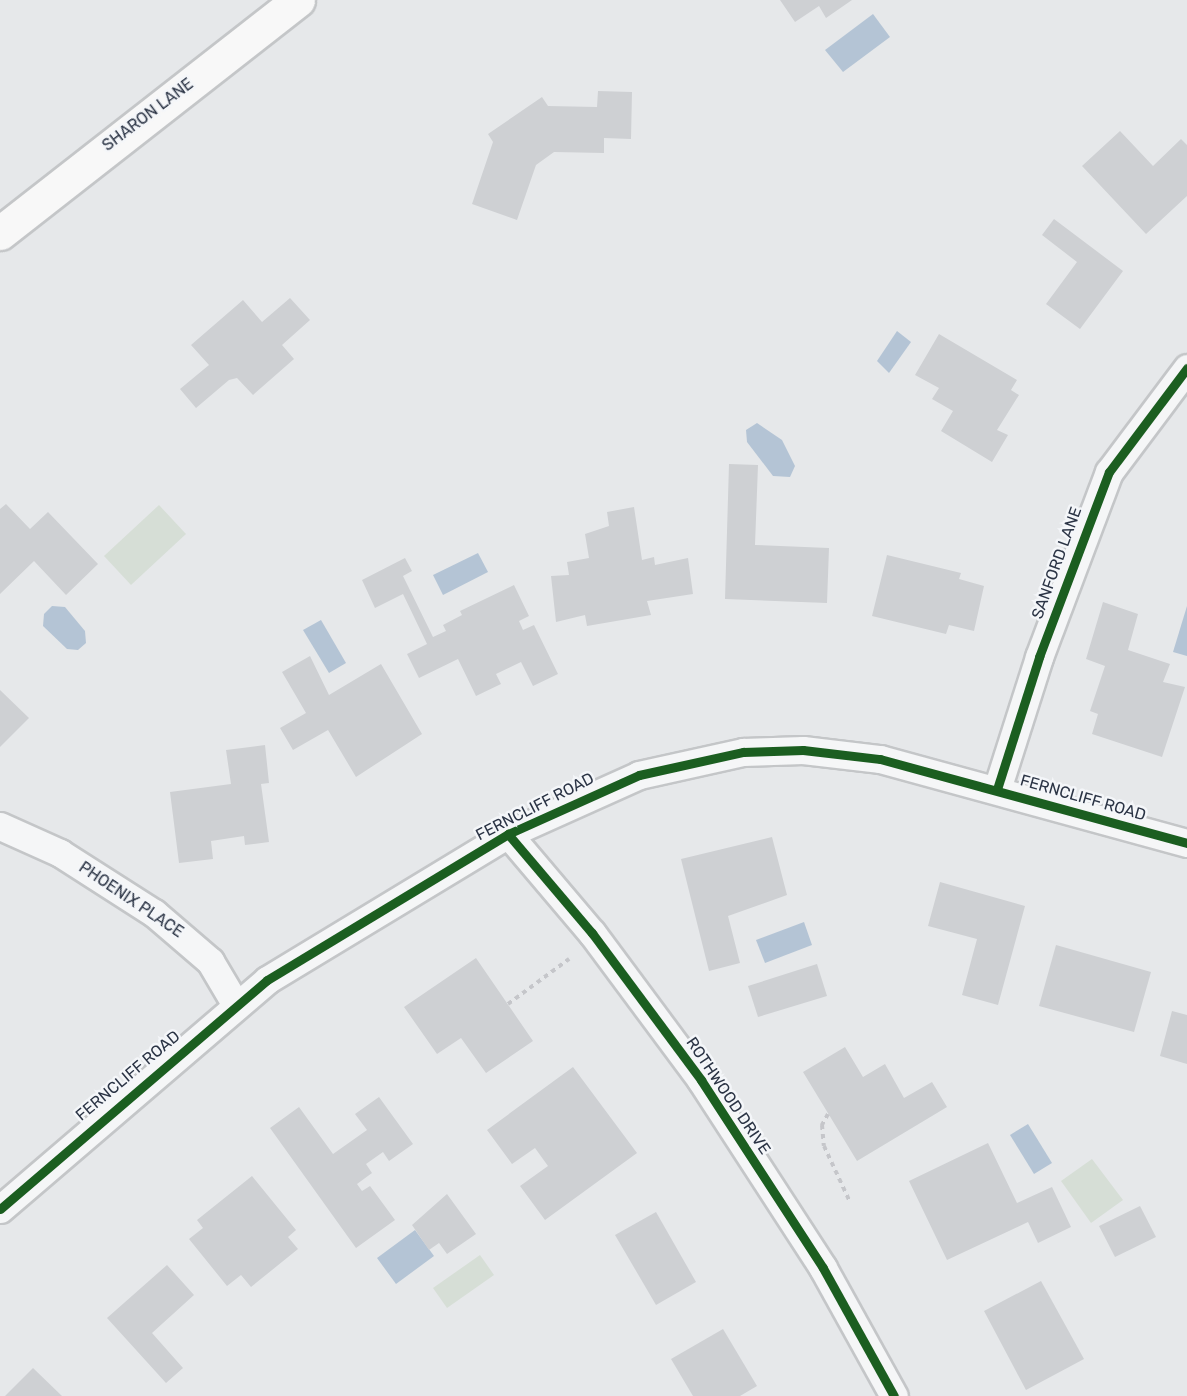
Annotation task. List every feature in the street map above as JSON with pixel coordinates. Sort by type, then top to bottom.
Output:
[{"type":"main road","name":"SHARON LANE","points":[[0,233],[298,0]]},
{"type":"street","name":"SANFORD LANE","points":[[997,789],[1039,657],[1109,472],[1187,368]]},
{"type":"street","name":"FERNCLIFF ROAD","points":[[0,1209],[267,980],[508,834],[630,778],[743,752],[802,750],[880,759],[997,789],[1187,843]]},
{"type":"street","name":"PHOENIX PLACE","points":[[0,826],[115,886],[190,940],[236,1005]]},
{"type":"street","name":"ROTHWOOD DRIVE","points":[[508,834],[592,933],[701,1080],[823,1268],[894,1396]]},
{"type":"path","points":[[508,1004],[569,959]]},
{"type":"path","points":[[828,1114],[822,1125],[824,1146],[850,1202]]},
{"type":"shaded area","points":[[159,505],[186,534],[131,585],[104,556]]},
{"type":"shaded area","points":[[1092,1159],[1123,1200],[1091,1223],[1061,1181]]},
{"type":"shaded area","points":[[480,1255],[494,1275],[447,1308],[433,1288]]},
{"type":"water","points":[[873,14],[890,37],[843,72],[825,50]]},
{"type":"water","points":[[897,331],[911,342],[889,373],[877,361]]},
{"type":"water","points":[[757,423],[782,440],[795,466],[790,477],[773,476],[747,442],[746,430]]},
{"type":"water","points":[[478,553],[488,572],[443,595],[433,575]]},
{"type":"water","points":[[52,606],[65,607],[85,631],[86,643],[78,650],[67,649],[43,626],[44,614]]},
{"type":"water","points":[[1187,606],[1187,656],[1173,652]]},
{"type":"water","points":[[321,620],[346,663],[329,673],[303,630]]},
{"type":"water","points":[[804,922],[812,945],[765,963],[756,940]]},
{"type":"water","points":[[1028,1124],[1052,1163],[1034,1174],[1010,1135]]},
{"type":"water","points":[[415,1230],[434,1256],[396,1284],[377,1258]]},
{"type":"building","points":[[780,0],[852,0],[826,18],[819,6],[795,22]]},
{"type":"building","points":[[598,91],[632,92],[631,139],[604,138],[604,153],[554,152],[536,165],[517,220],[472,204],[493,142],[488,134],[542,97],[548,106],[597,107]]},
{"type":"building","points":[[1120,131],[1153,166],[1181,139],[1187,145],[1187,196],[1146,234],[1082,166]]},
{"type":"building","points":[[1054,219],[1123,271],[1080,329],[1046,304],[1077,262],[1042,235]]},
{"type":"building","points":[[290,298],[310,320],[282,345],[294,359],[253,395],[237,378],[229,380],[196,408],[180,389],[209,365],[191,345],[243,300],[262,322]]},
{"type":"building","points":[[939,334],[1017,380],[1011,390],[1019,395],[997,430],[1008,435],[992,462],[941,431],[953,411],[932,399],[939,388],[915,375]]},
{"type":"building","points":[[729,464],[758,465],[755,545],[829,548],[827,603],[725,599]]},
{"type":"building","points":[[6,504],[30,529],[48,512],[98,564],[66,595],[34,561],[0,594],[0,509]]},
{"type":"building","points":[[634,507],[642,560],[654,557],[655,565],[688,558],[693,594],[647,601],[651,615],[587,626],[585,615],[556,622],[551,576],[569,575],[567,562],[589,558],[585,534],[609,526],[607,512]]},
{"type":"building","points":[[887,555],[961,573],[959,579],[984,586],[974,631],[949,625],[946,634],[872,616]]},
{"type":"building","points":[[405,558],[412,571],[403,576],[433,637],[446,631],[443,625],[462,615],[460,611],[514,585],[529,616],[519,621],[523,630],[534,625],[558,674],[533,686],[521,662],[496,674],[501,684],[476,696],[458,659],[419,678],[407,654],[427,644],[403,594],[375,608],[362,580]]},
{"type":"building","points":[[1103,602],[1138,614],[1128,650],[1170,664],[1163,682],[1185,687],[1162,757],[1092,734],[1098,714],[1090,711],[1105,666],[1086,659]]},
{"type":"building","points":[[310,656],[329,695],[381,664],[422,734],[356,777],[328,730],[293,750],[280,728],[306,713],[282,672]]},
{"type":"building","points":[[0,690],[29,718],[0,747]]},
{"type":"building","points":[[265,745],[269,783],[261,784],[269,842],[245,845],[244,836],[211,841],[213,859],[179,863],[170,792],[231,784],[226,750]]},
{"type":"building","points":[[772,837],[787,895],[728,916],[740,963],[709,971],[681,859]]},
{"type":"building","points":[[940,882],[1025,906],[998,1005],[962,995],[977,939],[928,926]]},
{"type":"building","points":[[1056,945],[1151,972],[1134,1032],[1039,1006]]},
{"type":"building","points":[[476,958],[533,1041],[486,1073],[461,1038],[437,1054],[404,1007]]},
{"type":"building","points":[[817,964],[827,996],[758,1017],[748,986]]},
{"type":"building","points":[[1172,1011],[1187,1015],[1187,1064],[1160,1056]]},
{"type":"building","points":[[845,1047],[863,1077],[885,1064],[904,1098],[932,1082],[947,1107],[857,1161],[803,1072]]},
{"type":"building","points":[[573,1067],[637,1153],[545,1220],[520,1186],[548,1166],[535,1148],[512,1164],[487,1130]]},
{"type":"building","points":[[379,1097],[413,1144],[389,1161],[383,1152],[366,1164],[372,1173],[357,1184],[362,1191],[370,1186],[395,1220],[356,1248],[270,1128],[299,1107],[333,1154],[367,1130],[355,1114]]},
{"type":"building","points":[[988,1143],[1017,1203],[1052,1187],[1071,1227],[1038,1243],[1028,1222],[947,1260],[909,1181]]},
{"type":"building","points":[[252,1176],[296,1230],[288,1237],[298,1249],[251,1287],[241,1275],[227,1286],[189,1239],[203,1228],[197,1220]]},
{"type":"building","points":[[447,1194],[476,1234],[447,1254],[439,1243],[429,1250],[412,1225]]},
{"type":"building","points":[[1140,1206],[1156,1237],[1115,1257],[1099,1226]]},
{"type":"building","points":[[656,1212],[696,1282],[656,1305],[615,1235]]},
{"type":"building","points":[[167,1265],[194,1295],[152,1333],[183,1368],[166,1383],[107,1318]]},
{"type":"building","points":[[1041,1281],[1084,1359],[1026,1390],[984,1311]]},
{"type":"building","points":[[723,1329],[757,1386],[740,1396],[693,1396],[671,1359]]},
{"type":"building","points":[[33,1368],[62,1396],[5,1396]]},
{"type":"cycle path","points":[[997,789],[1039,657],[1109,472],[1187,368]]},
{"type":"cycle path","points":[[0,1209],[267,980],[508,834],[639,775],[743,752],[803,750],[880,759],[1187,843]]},
{"type":"cycle path","points":[[508,834],[592,933],[701,1080],[823,1268],[894,1396]]}]
